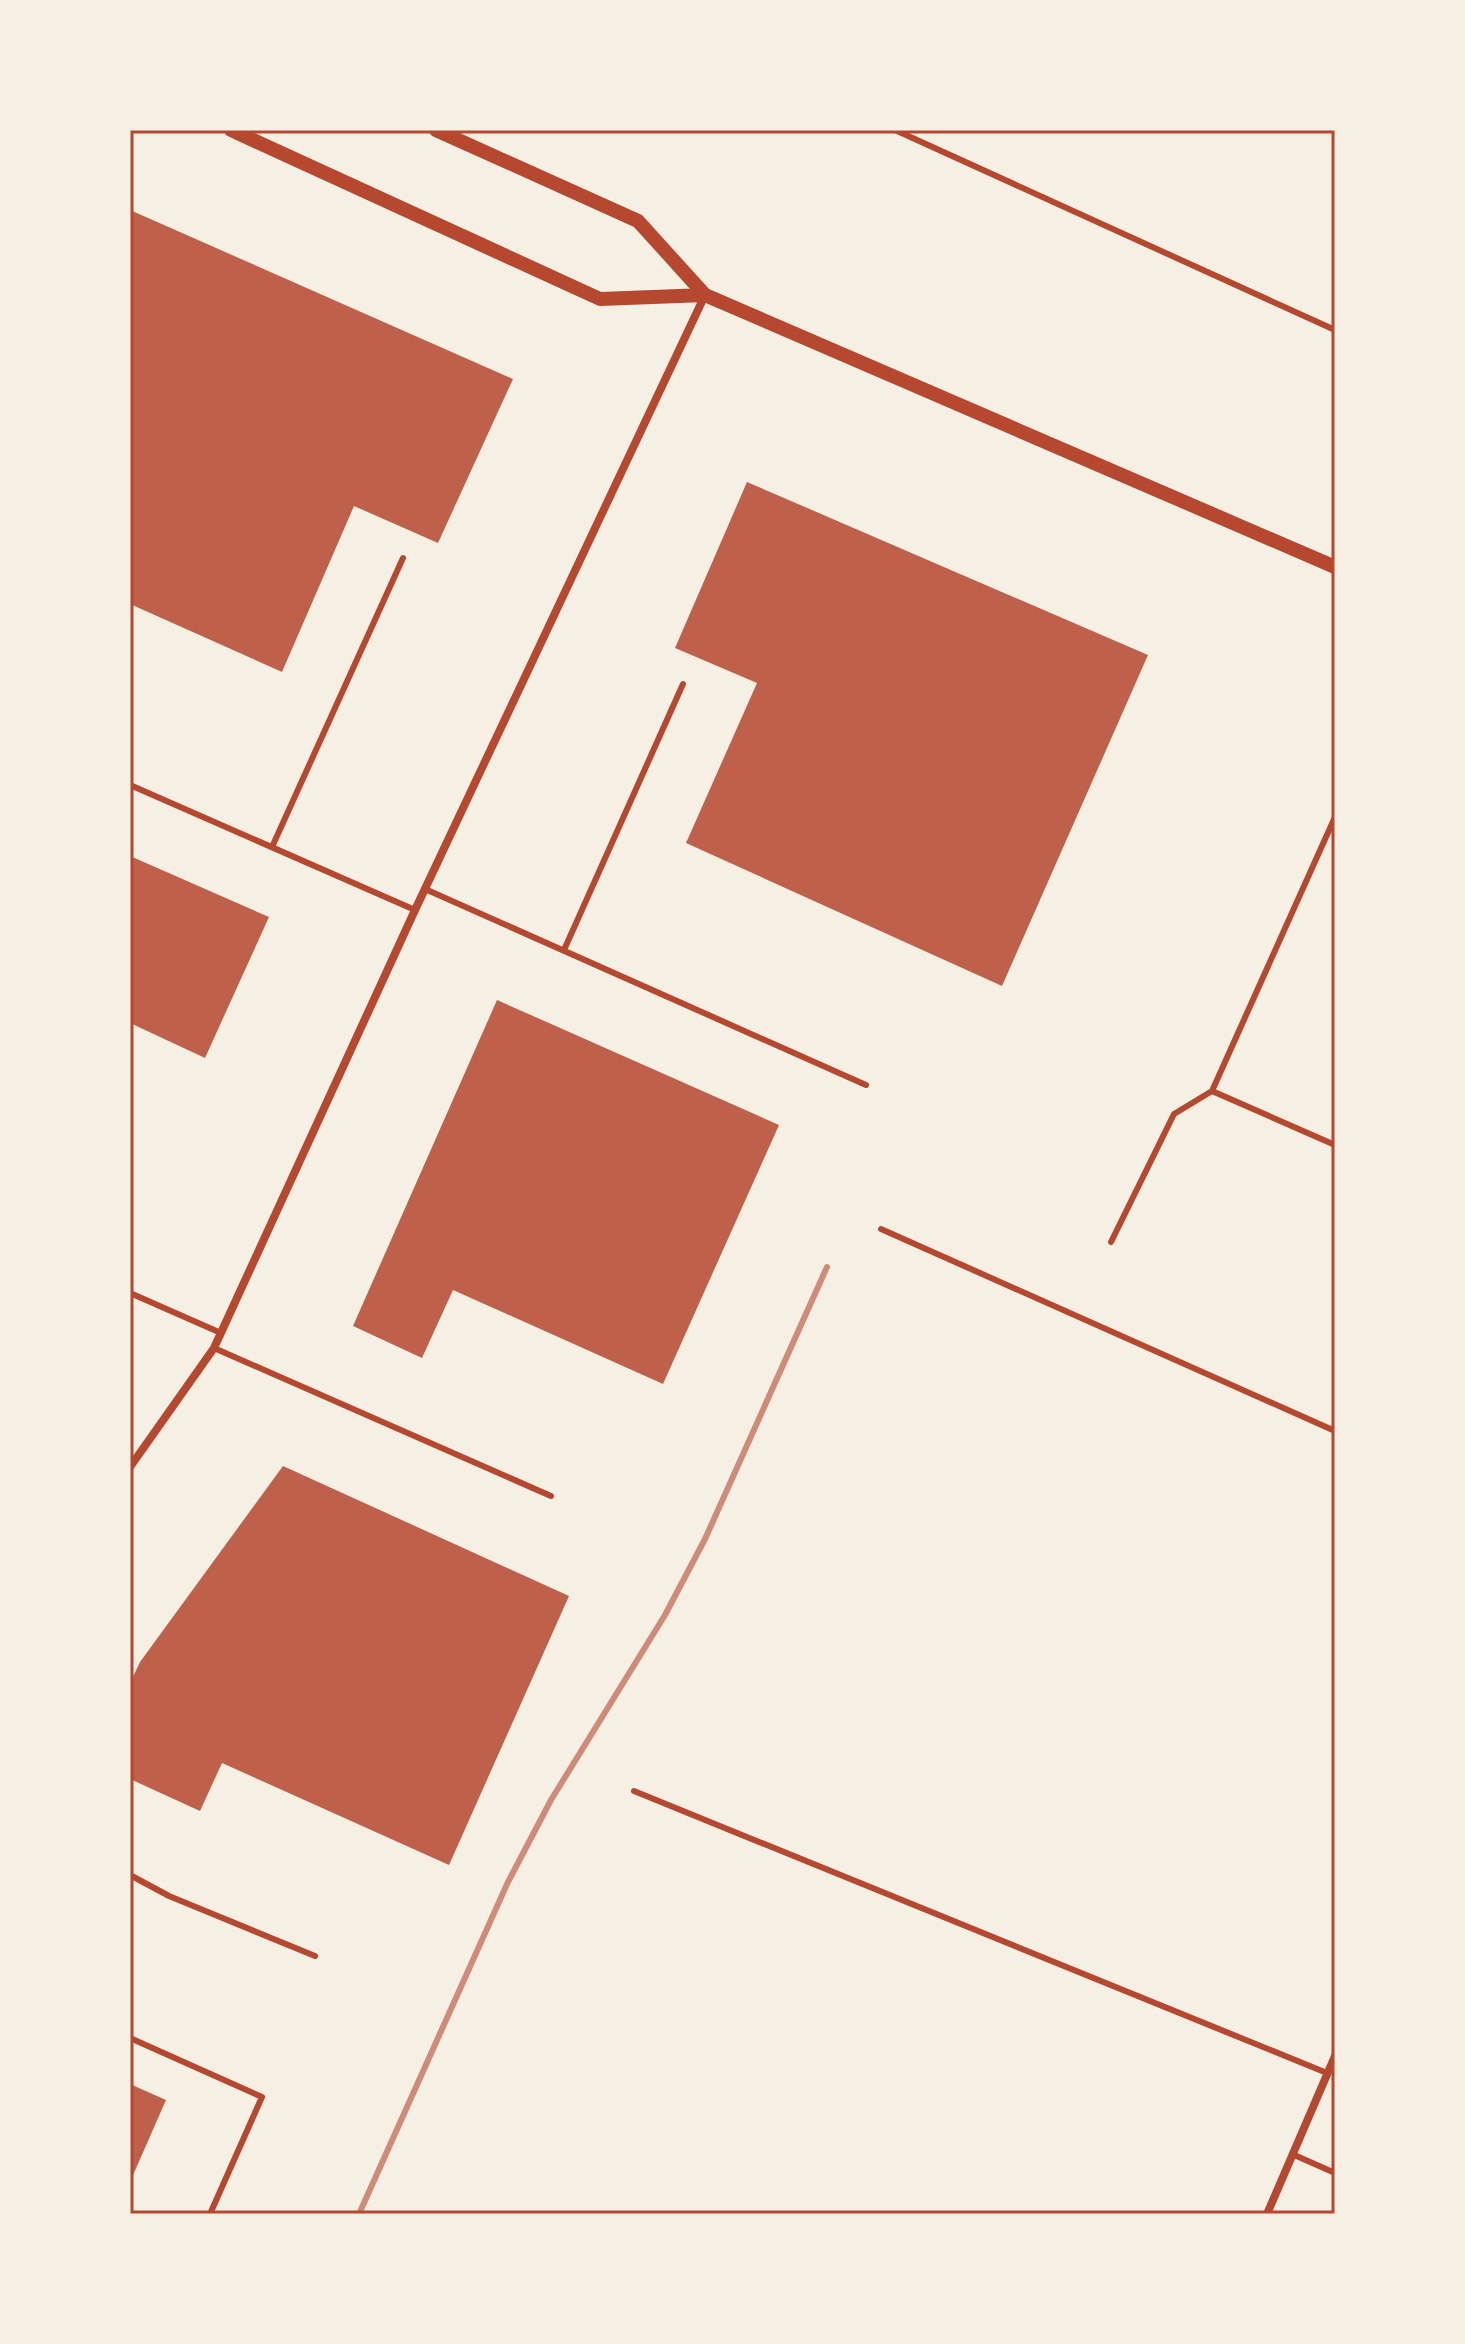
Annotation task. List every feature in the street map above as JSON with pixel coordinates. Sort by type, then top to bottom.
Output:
[{"type":"street","points":[[231,130],[600,299],[705,295]]},
{"type":"street","points":[[436,130],[638,221],[705,295],[1335,567]]},
{"type":"street","points":[[130,1467],[214,1348],[415,910],[705,295]]},
{"type":"street","points":[[1267,2214],[1335,2056]]},
{"type":"lane","points":[[895,130],[1335,330]]},
{"type":"lane","points":[[272,847],[403,558]]},
{"type":"lane","points":[[564,950],[683,684]]},
{"type":"lane","points":[[130,785],[415,910]]},
{"type":"lane","points":[[1111,1242],[1174,1114],[1212,1091],[1335,817]]},
{"type":"lane","points":[[425,889],[866,1085]]},
{"type":"lane","points":[[1212,1091],[1335,1145]]},
{"type":"lane","points":[[881,1229],[1335,1431]]},
{"type":"lane","points":[[130,1293],[221,1333]]},
{"type":"lane","points":[[214,1348],[551,1496]]},
{"type":"lane","points":[[634,1791],[1327,2073]]},
{"type":"lane","points":[[130,1875],[169,1896],[315,1956]]},
{"type":"lane","points":[[130,2038],[262,2097],[210,2214]]},
{"type":"lane","points":[[1292,2154],[1335,2173]]},
{"type":"building","points":[[130,210],[513,379],[438,543],[354,506],[282,672],[130,604]]},
{"type":"building","points":[[747,482],[1148,655],[1002,986],[686,843],[757,683],[675,648]]},
{"type":"building","points":[[130,856],[269,917],[205,1058],[130,1023]]},
{"type":"building","points":[[497,1000],[779,1125],[663,1384],[453,1290],[422,1358],[353,1326]]},
{"type":"building","points":[[283,1466],[569,1596],[449,1865],[222,1763],[200,1811],[130,1779],[130,1683],[140,1662]]},
{"type":"building","points":[[130,2084],[166,2100],[130,2182]]},
{"type":"railway","points":[[359,2214],[508,1882],[551,1800],[665,1615],[705,1539],[827,1267]]}]
